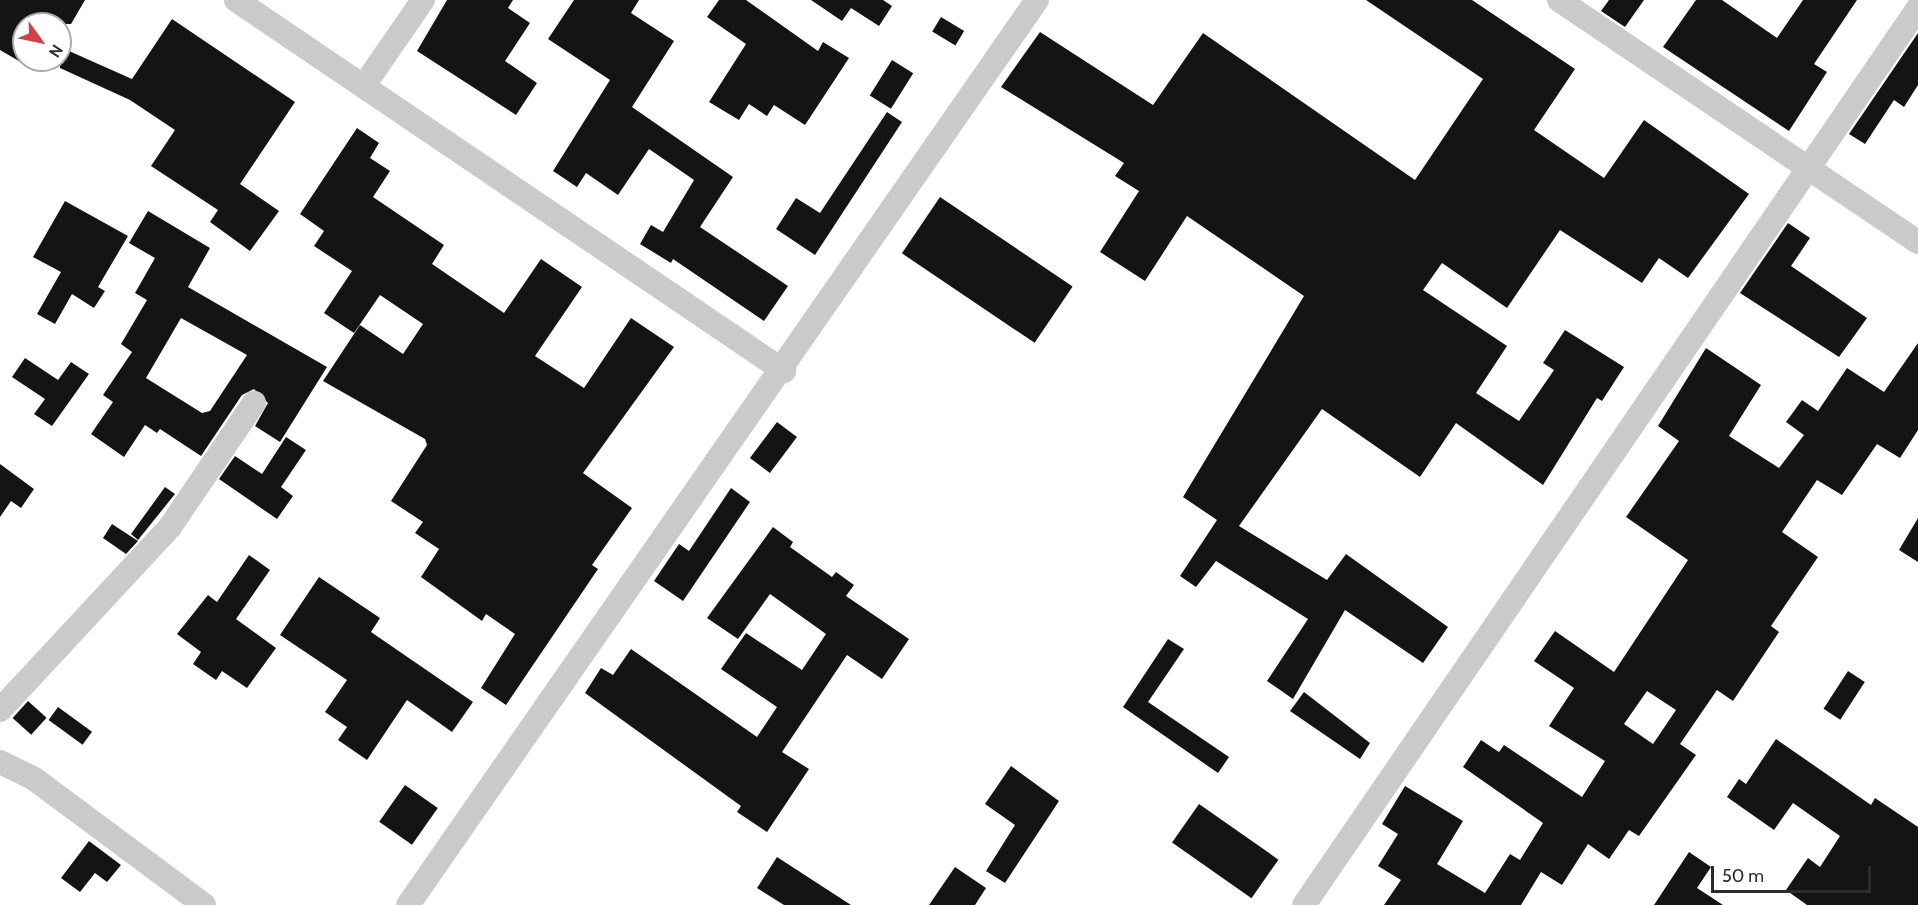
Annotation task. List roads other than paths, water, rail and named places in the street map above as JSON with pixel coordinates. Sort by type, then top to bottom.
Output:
[{"type":"street","points":[[236,0],[365,84],[784,371]]},
{"type":"street","points":[[365,84],[423,0]]},
{"type":"street","points":[[408,905],[784,371],[1037,0]]},
{"type":"street","points":[[1559,0],[1918,242]]},
{"type":"street","points":[[1304,905],[1918,8]]},
{"type":"street","points":[[0,710],[170,527],[254,403]]},
{"type":"street","points":[[0,762],[33,778],[204,905]]}]
